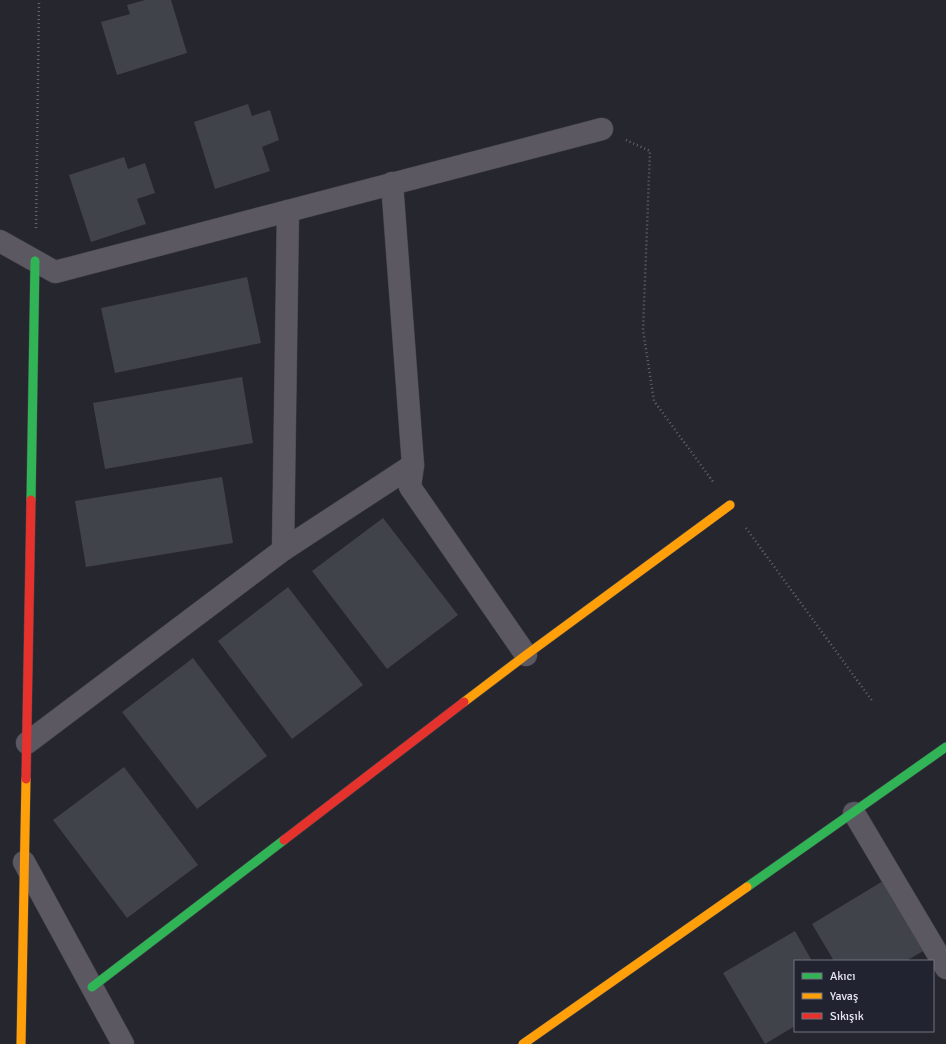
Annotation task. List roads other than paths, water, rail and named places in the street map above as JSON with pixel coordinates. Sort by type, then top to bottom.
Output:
[{"type":"street","points":[[0,241],[55,272],[602,129]]},
{"type":"street","points":[[392,183],[413,465],[410,487],[526,655]]},
{"type":"street","points":[[283,550],[288,211]]},
{"type":"street","points":[[21,1044],[35,261]]},
{"type":"street","points":[[26,744],[283,550],[413,465]]},
{"type":"street","points":[[92,987],[526,655],[730,505]]},
{"type":"street","points":[[523,1044],[854,813],[946,746]]},
{"type":"street","points":[[854,813],[946,968]]},
{"type":"street","points":[[24,862],[123,1044]]}]
